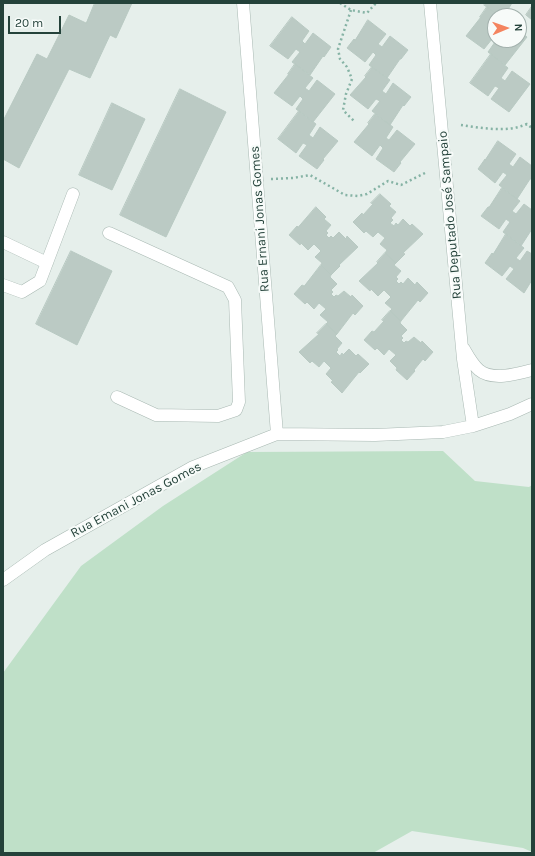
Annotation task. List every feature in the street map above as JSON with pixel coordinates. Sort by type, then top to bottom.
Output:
[{"type":"street","name":"Rua Ernani Jonas Gomes","points":[[243,3],[277,434]]},
{"type":"street","name":"Rua Deputado José Sampaio","points":[[430,3],[462,344],[473,426]]},
{"type":"street","points":[[3,285],[22,292],[40,281],[73,194]]},
{"type":"street","points":[[109,233],[228,287],[235,300],[239,402],[236,410],[218,416],[156,415],[117,397]]},
{"type":"street","points":[[3,242],[47,264]]},
{"type":"street","points":[[462,344],[478,370],[487,375],[498,376],[532,370]]},
{"type":"street","points":[[277,434],[375,435],[443,432],[473,426],[510,414],[532,404]]},
{"type":"street","name":"Rua Emani Jonas Gomes","points":[[3,580],[45,550],[193,468],[277,434]]},
{"type":"path","points":[[340,3],[351,10],[367,13],[376,3]]},
{"type":"path","points":[[351,10],[338,49],[340,59],[347,67],[352,79],[346,94],[343,110],[355,122]]},
{"type":"path","points":[[460,125],[478,128],[517,129],[527,124],[532,128]]},
{"type":"path","points":[[271,179],[294,178],[310,175],[345,194],[358,196],[367,194],[388,181],[401,185],[425,173]]},
{"type":"green space","points":[[443,451],[475,481],[529,487],[532,485],[532,852],[523,848],[412,831],[373,853],[3,853],[3,673],[81,566],[163,506],[247,452]]},
{"type":"building","points":[[95,3],[132,3],[116,38],[110,35],[90,78],[69,69],[19,168],[3,159],[3,121],[37,54],[47,59],[69,15],[86,23]]},
{"type":"building","points":[[486,3],[512,3],[509,8],[488,8],[484,5]]},
{"type":"building","points":[[532,6],[532,20],[527,16]]},
{"type":"building","points":[[487,7],[488,8],[487,8],[487,45],[484,49],[466,36]]},
{"type":"building","points":[[292,17],[309,31],[302,41],[305,44],[313,33],[331,47],[310,75],[292,62],[300,52],[296,49],[288,59],[270,46]]},
{"type":"building","points":[[368,20],[386,34],[378,44],[382,47],[390,36],[408,50],[387,78],[369,65],[376,55],[373,52],[365,62],[347,48],[354,39],[355,40]]},
{"type":"building","points":[[491,48],[518,48],[505,65],[488,52]]},
{"type":"building","points":[[491,54],[508,68],[501,78],[505,81],[512,71],[530,84],[509,112],[491,99],[499,88],[495,86],[488,96],[470,83]]},
{"type":"building","points":[[295,64],[313,78],[305,88],[309,91],[317,80],[335,94],[313,122],[296,109],[303,99],[300,96],[292,106],[274,93]]},
{"type":"building","points":[[372,67],[390,80],[382,91],[386,94],[393,83],[411,97],[404,106],[403,105],[390,125],[372,111],[380,101],[376,99],[368,109],[350,95],[366,77],[365,76]]},
{"type":"building","points":[[180,89],[226,112],[166,237],[120,215]]},
{"type":"building","points":[[112,103],[145,119],[112,190],[79,175]]},
{"type":"building","points":[[299,111],[316,124],[309,135],[313,138],[320,127],[338,141],[317,169],[299,156],[307,145],[303,143],[296,153],[278,139]]},
{"type":"building","points":[[375,114],[393,127],[386,138],[389,140],[397,130],[415,144],[394,172],[376,159],[383,148],[380,145],[372,156],[354,142]]},
{"type":"building","points":[[498,141],[516,154],[509,164],[513,167],[520,157],[532,166],[532,179],[530,179],[517,199],[499,185],[507,175],[503,172],[495,183],[478,169]]},
{"type":"building","points":[[502,188],[520,201],[512,211],[516,214],[524,204],[532,210],[532,229],[521,246],[503,232],[510,222],[506,219],[499,229],[481,216]]},
{"type":"building","points":[[380,194],[391,204],[389,206],[396,212],[391,218],[393,220],[390,223],[394,226],[396,223],[398,225],[403,219],[410,226],[412,224],[423,234],[403,253],[405,254],[396,263],[385,253],[387,250],[380,244],[385,238],[378,232],[373,237],[366,231],[364,233],[353,222],[362,213],[363,215],[373,204],[371,203]]},
{"type":"building","points":[[316,207],[326,217],[324,219],[331,225],[326,231],[328,233],[326,235],[329,238],[331,236],[333,238],[339,232],[346,239],[347,236],[358,247],[331,275],[321,265],[322,263],[315,257],[321,251],[314,244],[308,250],[289,235]]},
{"type":"building","points":[[506,234],[524,248],[516,258],[520,261],[527,251],[532,254],[532,280],[524,293],[506,279],[514,269],[510,266],[502,276],[485,263],[492,253],[493,254]]},
{"type":"building","points":[[71,251],[112,271],[77,345],[36,324]]},
{"type":"building","points":[[385,253],[396,263],[394,265],[401,271],[396,277],[398,279],[396,281],[399,284],[401,282],[403,284],[408,278],[415,285],[417,282],[428,293],[420,302],[418,300],[401,321],[390,311],[392,309],[385,303],[391,297],[384,290],[378,296],[359,281],[378,263],[377,262]]},
{"type":"building","points":[[321,265],[331,275],[330,277],[337,284],[331,290],[333,292],[331,294],[334,297],[336,295],[338,296],[344,291],[351,297],[352,295],[363,306],[355,315],[353,313],[337,334],[326,324],[328,322],[320,315],[326,309],[319,303],[314,309],[307,302],[305,304],[294,294],[302,285],[304,286]]},
{"type":"building","points":[[390,311],[401,321],[400,323],[407,330],[401,336],[403,338],[401,340],[404,343],[406,341],[408,342],[414,337],[421,343],[422,341],[433,352],[425,361],[423,359],[407,380],[396,370],[397,368],[390,361],[396,355],[389,349],[384,355],[377,348],[375,350],[364,340],[384,321],[382,320]]},
{"type":"building","points":[[326,324],[337,334],[335,336],[342,343],[336,352],[340,356],[349,349],[356,356],[358,354],[369,364],[360,373],[359,372],[342,393],[331,382],[333,381],[326,374],[331,368],[324,361],[319,367],[312,361],[310,363],[299,352],[319,334],[317,333]]}]
